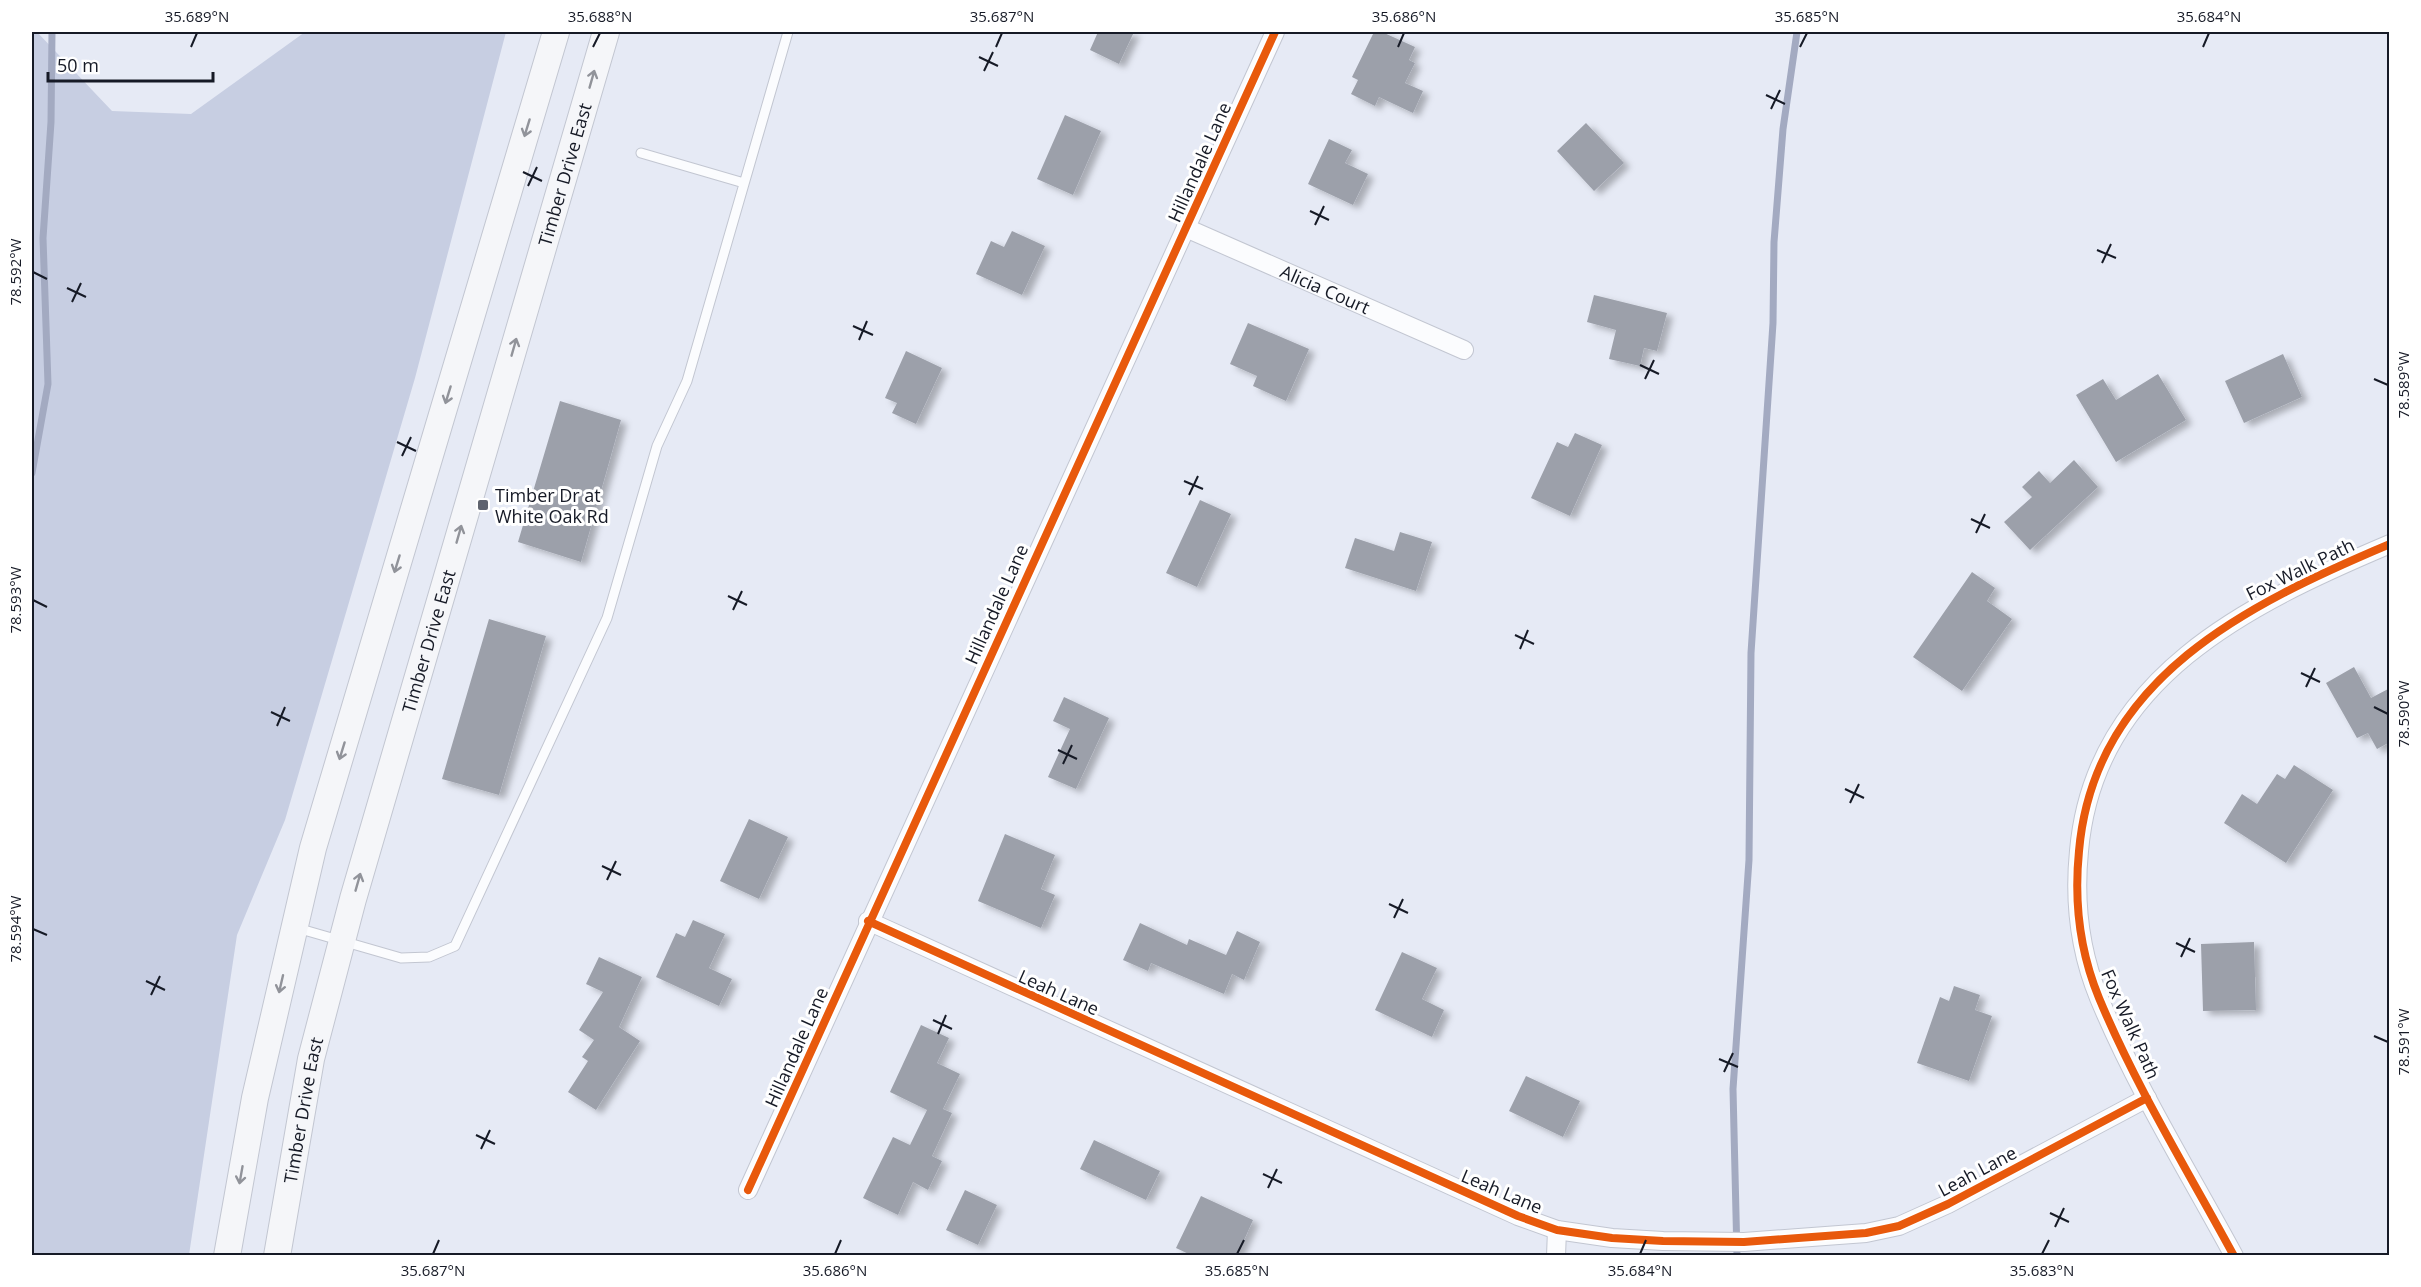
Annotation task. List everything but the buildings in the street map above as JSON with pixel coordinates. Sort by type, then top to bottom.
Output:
[{"type":"main road","points":[[227,1256],[255,1098],[313,848],[556,32]]},
{"type":"main road","name":"Timber Drive East","points":[[276,1256],[311,1059],[342,939],[606,32]]},
{"type":"street","name":"Hillandale Lane","points":[[748,1190],[868,921],[1275,32]]},
{"type":"street","name":"Alicia Court","points":[[1186,228],[1464,350]]},
{"type":"street","name":"Fox Walk Path","points":[[2234,1256],[2147,1098],[2098,997],[2084,950],[2077,908],[2080,838],[2088,799],[2103,759],[2139,700],[2182,657],[2226,624],[2272,598],[2322,572],[2390,544]]},
{"type":"street","name":"Leah Lane","points":[[868,921],[1518,1216],[1557,1230],[1612,1238],[1744,1242],[1866,1233],[1888,1229],[1948,1204],[2147,1098]]},
{"type":"street","points":[[1556,1256],[1557,1230]]},
{"type":"lane","points":[[295,927],[400,958],[429,957],[455,946],[606,618],[657,446],[687,381],[788,32]]},
{"type":"lane","points":[[641,153],[744,183]]},
{"type":"shaded area","points":[[32,32],[37,32],[112,111],[191,114],[305,32],[506,32],[415,378],[285,820],[237,935],[189,1255],[32,1255]]},
{"type":"waterway","points":[[32,473],[48,384],[43,238],[51,122],[52,32]]},
{"type":"waterway","points":[[1737,1256],[1733,1089],[1749,860],[1751,653],[1773,323],[1774,242],[1783,129],[1797,32]]},
{"type":"cycle path","points":[[748,1190],[1275,32]]},
{"type":"cycle path","points":[[2234,1256],[2129,1064],[2092,981],[2080,926],[2077,889],[2079,851],[2091,791],[2114,738],[2147,694],[2187,655],[2233,622],[2284,593],[2390,544]]},
{"type":"cycle path","points":[[868,921],[1518,1216],[1557,1230],[1612,1238],[1744,1242],[1866,1233],[1899,1226],[1948,1204],[2147,1098]]},
{"type":"place","name":"Timber Dr at White Oak Rd","points":[[483,505]]}]
